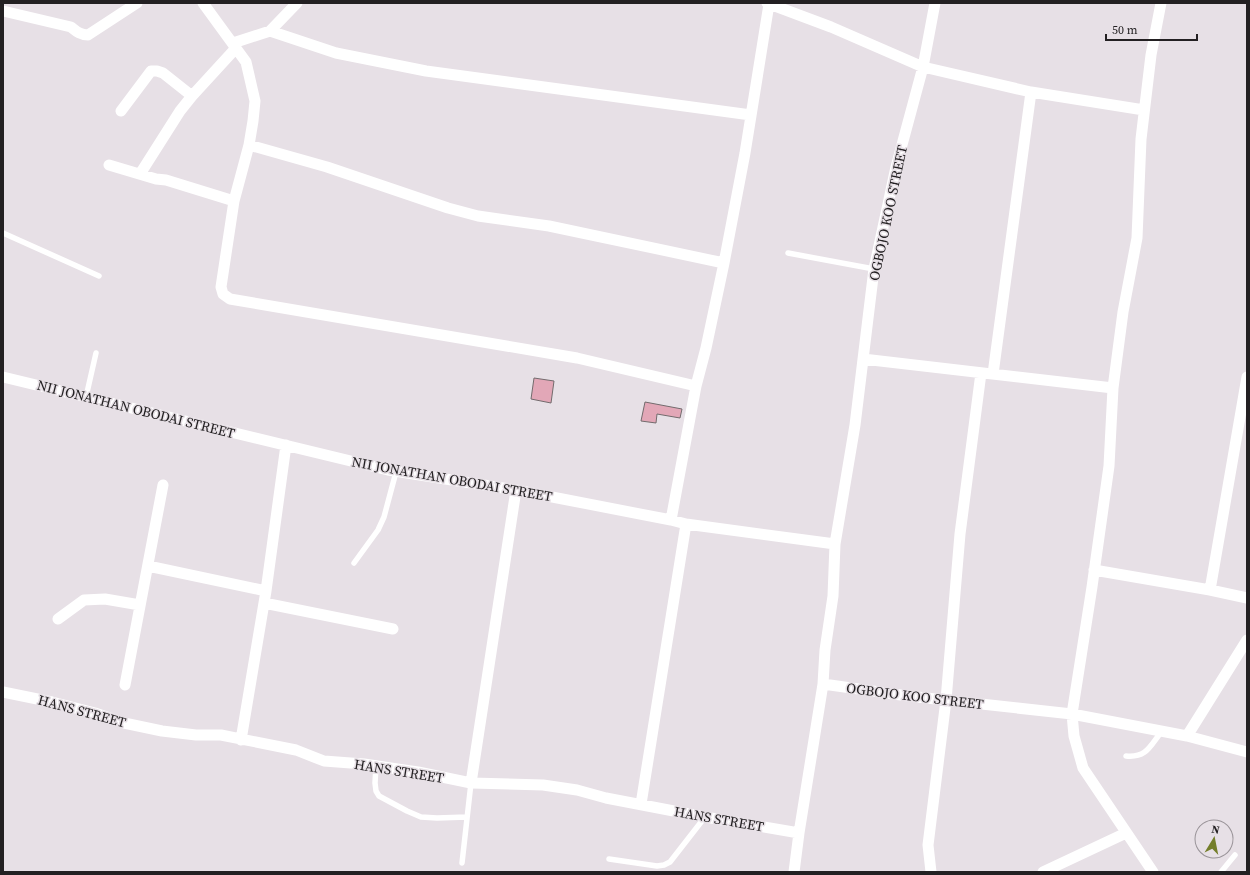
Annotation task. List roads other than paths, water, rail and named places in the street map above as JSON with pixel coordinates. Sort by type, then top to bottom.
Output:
[{"type":"street","points":[[3,11],[71,27],[78,33],[88,35],[137,3]]},
{"type":"street","points":[[203,3],[246,62],[254,101],[254,120],[234,201],[221,287],[223,294],[230,299],[577,358],[696,386]]},
{"type":"street","points":[[140,174],[180,111],[235,46],[270,31],[297,3]]},
{"type":"street","points":[[671,520],[696,386],[706,348],[724,264],[751,115],[768,3],[923,67],[1031,92],[1144,110]]},
{"type":"street","name":"OGBOJO KOO STREET","points":[[835,544],[852,440],[856,425],[874,269],[896,167],[923,67],[935,3]]},
{"type":"street","points":[[1152,872],[1083,768],[1074,736],[1072,714],[1109,466],[1113,388],[1123,312],[1136,238],[1144,110],[1161,3]]},
{"type":"street","points":[[270,31],[336,53],[426,71],[751,115]]},
{"type":"street","points":[[121,111],[151,70],[157,70],[163,73],[192,96]]},
{"type":"street","points":[[993,374],[1031,92]]},
{"type":"street","points":[[249,145],[326,167],[448,208],[478,216],[549,226],[724,264]]},
{"type":"street","points":[[109,165],[166,180],[234,201]]},
{"type":"street","points":[[863,359],[1113,388]]},
{"type":"street","points":[[931,872],[928,845],[946,700],[960,534],[981,373]]},
{"type":"street","name":"NII JONATHAN OBODAI STREET","points":[[3,377],[396,472],[516,490],[686,524],[835,544]]},
{"type":"street","points":[[1210,590],[1247,377]]},
{"type":"street","points":[[241,740],[266,591],[286,445]]},
{"type":"street","points":[[125,685],[163,485]]},
{"type":"street","points":[[471,783],[516,490]]},
{"type":"street","points":[[641,804],[686,524]]},
{"type":"street","points":[[794,872],[823,684],[825,650],[833,596],[835,544]]},
{"type":"street","points":[[148,566],[266,591]]},
{"type":"street","points":[[1094,570],[1210,590],[1247,598]]},
{"type":"street","points":[[58,619],[84,600],[105,599],[140,605]]},
{"type":"street","points":[[264,603],[392,629]]},
{"type":"street","points":[[1187,736],[1247,640]]},
{"type":"street","name":"OGBOJO KOO STREET","points":[[823,684],[1072,714],[1187,736],[1247,752]]},
{"type":"street","name":"HANS STREET","points":[[3,692],[95,713],[124,723],[162,731],[196,735],[221,735],[296,750],[324,761],[418,772],[471,783],[543,785],[577,790],[705,817],[799,832]]},
{"type":"street","points":[[1043,872],[1126,833]]},
{"type":"lane","points":[[3,233],[100,276]]},
{"type":"lane","points":[[788,253],[874,269]]},
{"type":"lane","points":[[86,397],[96,353]]},
{"type":"lane","points":[[354,563],[378,530],[384,517],[396,472]]},
{"type":"lane","points":[[1126,756],[1136,757],[1144,754],[1162,731]]},
{"type":"lane","points":[[376,766],[375,783],[376,791],[379,796],[407,812],[421,817],[467,817]]},
{"type":"lane","points":[[462,864],[471,783]]},
{"type":"lane","points":[[610,859],[658,866],[664,865],[670,862],[705,817]]},
{"type":"lane","points":[[1221,872],[1235,855]]}]
